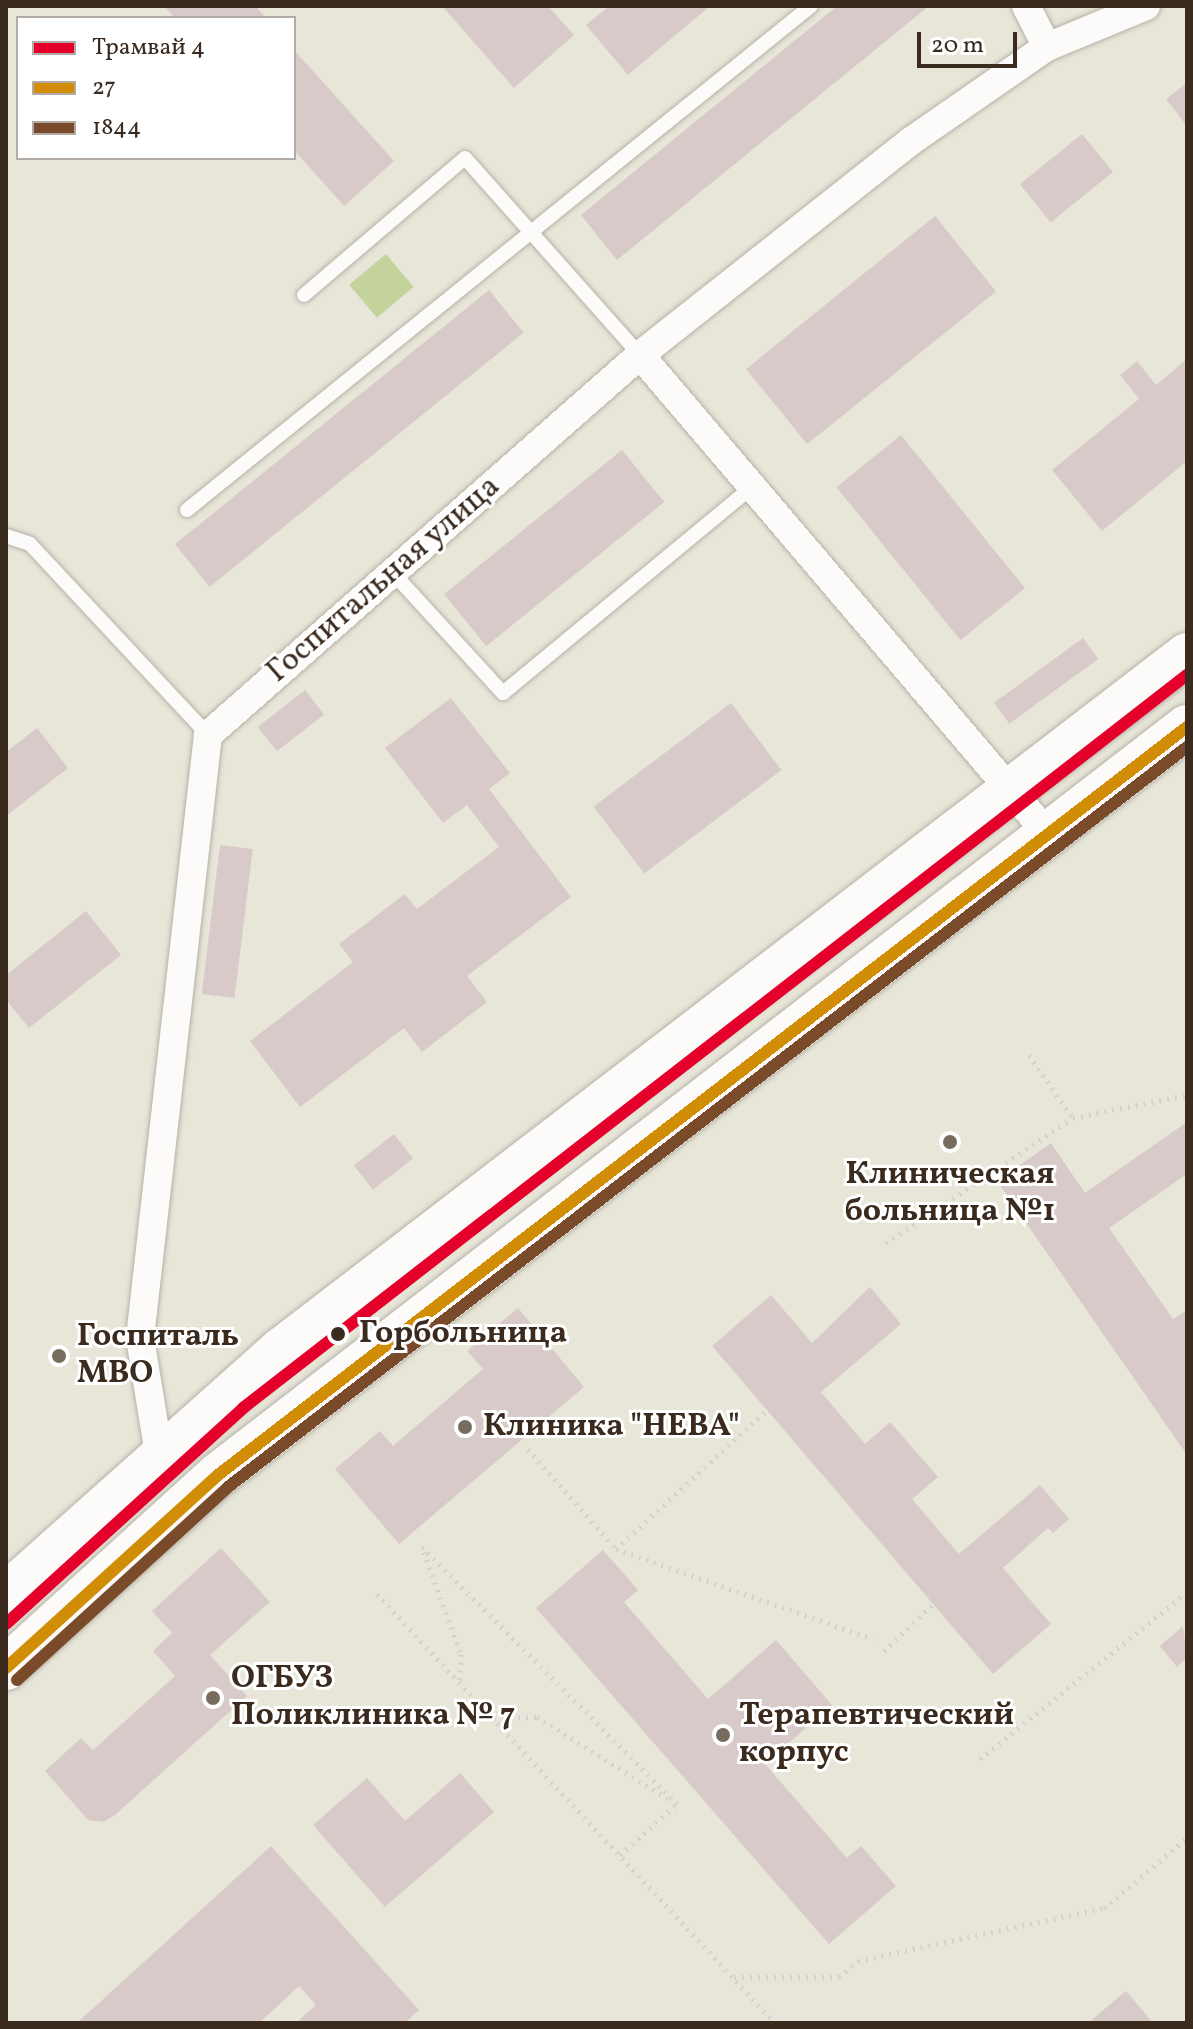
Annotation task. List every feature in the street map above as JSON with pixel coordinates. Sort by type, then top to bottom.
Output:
[{"type":"main road","points":[[6,1595],[159,1454],[293,1340],[1187,655]]},
{"type":"main road","points":[[6,1668],[218,1475],[1187,727]]},
{"type":"street","points":[[1026,6],[1047,47]]},
{"type":"street","name":"Госпитальная улица","points":[[208,735],[640,355],[911,141],[1047,47],[1146,6]]},
{"type":"street","points":[[640,355],[1047,833]]},
{"type":"street","points":[[159,1454],[140,1338],[208,735]]},
{"type":"lane","points":[[187,510],[811,6]]},
{"type":"lane","points":[[304,295],[465,158],[640,355]]},
{"type":"lane","points":[[393,573],[503,693],[752,487]]},
{"type":"lane","points":[[6,536],[30,544],[208,735]]},
{"type":"path","points":[[1029,1055],[1073,1118]]},
{"type":"path","points":[[886,1243],[1073,1118],[1187,1095]]},
{"type":"path","points":[[616,1549],[767,1410]]},
{"type":"path","points":[[528,1449],[616,1549],[873,1639]]},
{"type":"path","points":[[460,1682],[461,1654],[422,1547],[677,1804]]},
{"type":"path","points":[[377,1594],[775,2023]]},
{"type":"path","points":[[980,1759],[1183,1596]]},
{"type":"path","points":[[884,1651],[933,1604]]},
{"type":"path","points":[[493,1718],[537,1717],[677,1804]]},
{"type":"path","points":[[620,1855],[677,1804]]},
{"type":"path","points":[[733,1977],[839,1977],[858,1961],[1104,1908],[1187,1838]]},
{"type":"green space","points":[[386,254],[414,287],[377,318],[349,285]]},
{"type":"building","points":[[164,6],[255,6],[264,16],[173,16]]},
{"type":"building","points":[[442,6],[548,6],[574,35],[514,88]]},
{"type":"building","points":[[609,6],[710,6],[628,75],[586,25]]},
{"type":"building","points":[[837,6],[929,6],[617,260],[581,215]]},
{"type":"building","points":[[296,52],[394,161],[344,206],[296,152]]},
{"type":"building","points":[[1187,83],[1187,126],[1166,99]]},
{"type":"building","points":[[1082,134],[1113,172],[1051,222],[1020,184]]},
{"type":"building","points":[[935,216],[996,291],[807,444],[746,369]]},
{"type":"building","points":[[489,290],[524,333],[210,587],[175,544]]},
{"type":"building","points":[[1187,359],[1187,461],[1102,531],[1052,470],[1139,399],[1120,375],[1137,361],[1156,385]]},
{"type":"building","points":[[901,435],[1025,588],[960,640],[836,487]]},
{"type":"building","points":[[622,450],[664,502],[486,646],[444,594]]},
{"type":"building","points":[[1083,638],[1098,659],[1009,724],[994,703]]},
{"type":"building","points":[[305,690],[324,714],[277,751],[258,727]]},
{"type":"building","points":[[451,698],[510,773],[489,789],[571,897],[467,976],[487,1002],[422,1052],[404,1028],[300,1107],[250,1041],[353,962],[339,944],[405,894],[417,909],[499,847],[467,805],[443,823],[385,748]]},
{"type":"building","points":[[731,703],[782,770],[644,874],[594,807]]},
{"type":"building","points":[[37,728],[68,768],[6,816],[6,752]]},
{"type":"building","points":[[220,845],[253,849],[234,998],[202,994]]},
{"type":"building","points":[[86,911],[121,955],[29,1028],[6,1000],[6,975]]},
{"type":"building","points":[[1187,1122],[1187,1174],[1109,1228],[1173,1319],[1187,1310],[1187,1455],[997,1181],[1051,1143],[1085,1193]]},
{"type":"building","points":[[394,1134],[413,1158],[373,1190],[354,1165]]},
{"type":"building","points":[[870,1287],[901,1324],[821,1392],[865,1444],[890,1422],[938,1477],[912,1499],[959,1554],[1040,1485],[1069,1519],[1053,1533],[1048,1528],[1003,1568],[1051,1624],[993,1674],[712,1346],[771,1295],[812,1343]]},
{"type":"building","points":[[518,1308],[584,1387],[399,1544],[335,1469],[380,1431],[393,1446],[483,1369],[467,1351]]},
{"type":"building","points":[[221,1548],[270,1602],[210,1655],[247,1696],[115,1815],[103,1822],[88,1820],[45,1771],[81,1738],[93,1750],[175,1676],[153,1651],[172,1633],[152,1611]]},
{"type":"building","name":"Терапевтический корпус","points":[[603,1550],[638,1590],[624,1602],[708,1699],[776,1640],[832,1705],[765,1764],[847,1858],[861,1846],[896,1886],[829,1944],[536,1608]]},
{"type":"building","points":[[1183,1626],[1187,1658],[1177,1667],[1160,1646]]},
{"type":"building","points":[[460,1773],[494,1812],[385,1907],[313,1825],[367,1778],[405,1821]]},
{"type":"building","points":[[271,1846],[419,2010],[405,2023],[296,2023],[316,2005],[299,1986],[259,2023],[77,2023]]},
{"type":"building","points":[[1126,1991],[1153,2023],[1088,2023]]},
{"type":"tram line","name":"4","points":[[6,1624],[243,1408],[1187,675]]},
{"type":"transit line","name":"27","points":[[6,1668],[218,1475],[1187,727]]},
{"type":"transit line","name":"1844","points":[[17,1680],[228,1487],[1187,747]]},
{"type":"place","name":"Клиническая больница №1","points":[[950,1142]]},
{"type":"place","name":"Горбольница","points":[[338,1334]]},
{"type":"place","name":"Госпиталь МВО","points":[[59,1356]]},
{"type":"place","name":"Клиника \"НЕВА\"","points":[[465,1427]]},
{"type":"place","name":"ОГБУЗ Поликлиника № 7","points":[[213,1698]]},
{"type":"place","name":"Терапевтический корпус","points":[[723,1735]]}]
